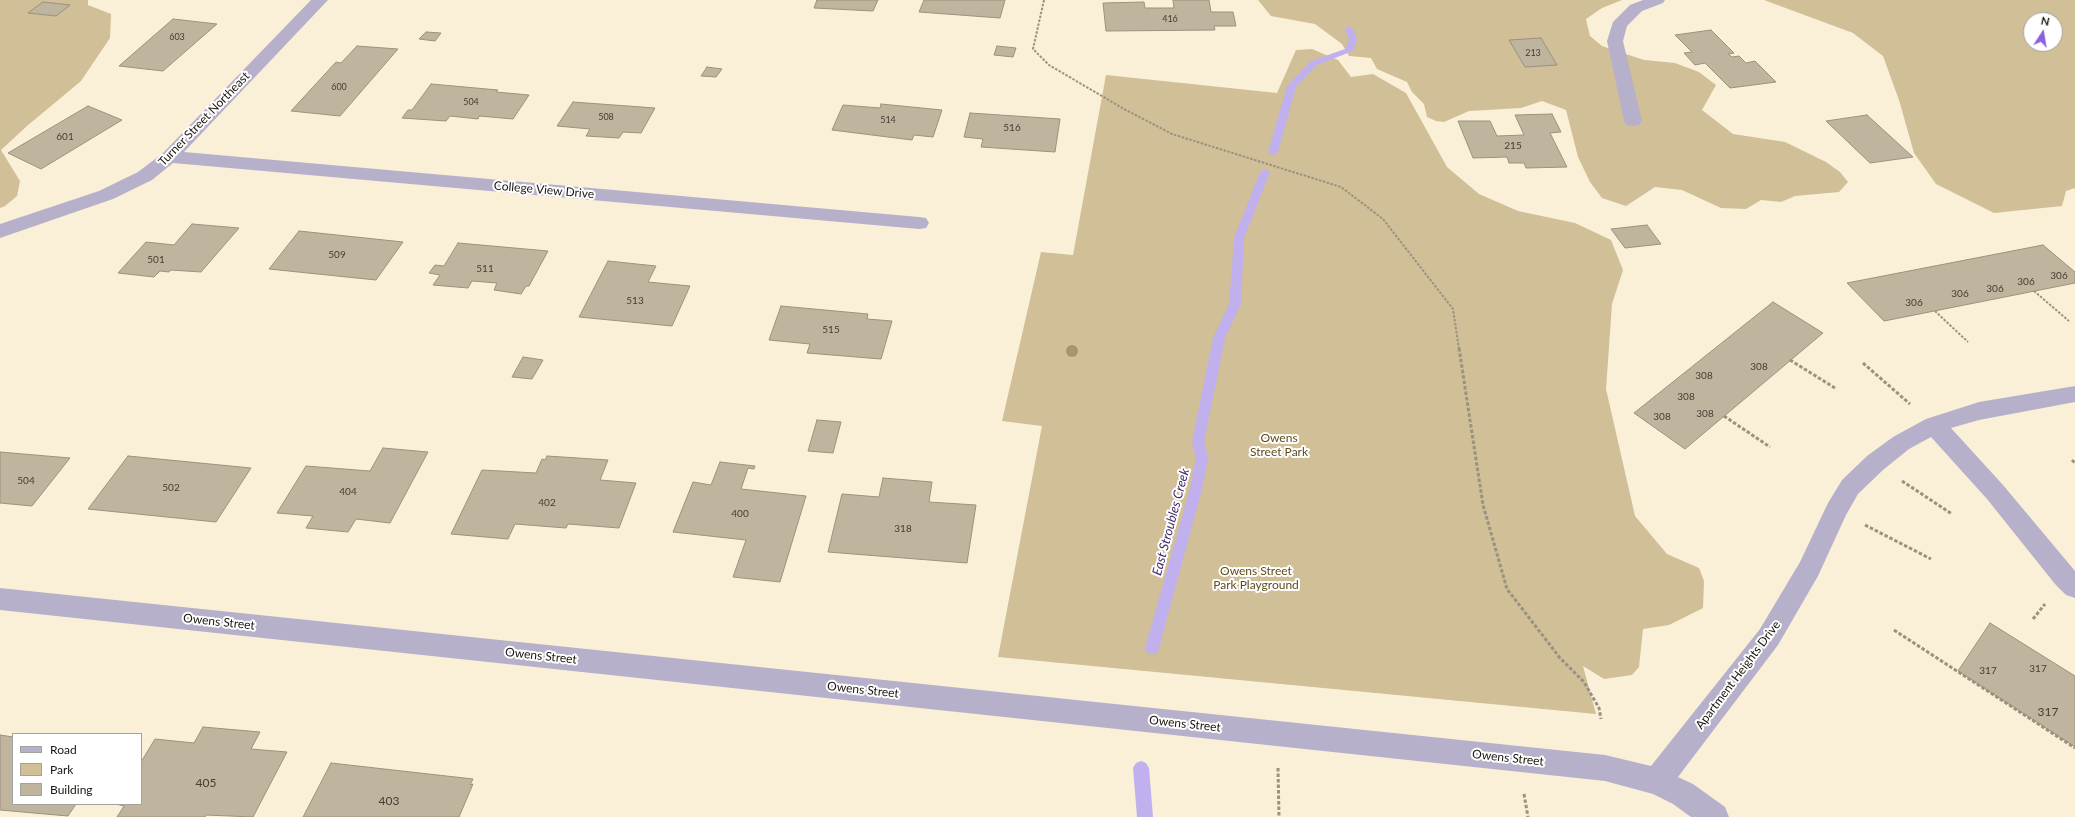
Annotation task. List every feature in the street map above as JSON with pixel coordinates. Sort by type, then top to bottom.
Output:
[{"type":"street","name":"Turner Street Northeast","points":[[0,231],[106,195],[130,185],[145,176],[169,157],[320,0]]},
{"type":"street","points":[[1633,121],[1615,41],[1620,25],[1636,8],[1657,0]]},
{"type":"street","name":"College View Drive","points":[[169,157],[919,223]]},
{"type":"street","name":"Apartment Heights Drive","points":[[1657,781],[1769,637],[1809,569],[1836,510],[1850,487],[1875,463],[1901,443],[1934,425],[1979,411],[2075,394]]},
{"type":"street","points":[[1934,425],[1995,492],[2064,576],[2075,587]]},
{"type":"street","name":"Owens Street","points":[[0,599],[1597,767],[1657,781],[1683,794],[1715,817]]},
{"type":"path","points":[[1044,0],[1033,49],[1049,65],[1124,109],[1172,134],[1341,187],[1383,219],[1453,309],[1483,505],[1507,589],[1560,658],[1584,682],[1599,708],[1601,719]]},
{"type":"path","points":[[2034,291],[2069,321]]},
{"type":"path","points":[[1935,310],[1968,342]]},
{"type":"path","points":[[1790,360],[1836,388]]},
{"type":"path","points":[[1863,363],[1934,425]]},
{"type":"path","points":[[1724,416],[1770,447]]},
{"type":"path","points":[[2072,460],[2075,463]]},
{"type":"path","points":[[1875,463],[1952,514]]},
{"type":"path","points":[[1836,510],[1931,559]]},
{"type":"path","points":[[1894,630],[2075,748]]},
{"type":"path","points":[[1278,768],[1279,817]]},
{"type":"path","points":[[1524,793],[1528,817]]},
{"type":"green space","points":[[0,0],[88,0],[88,5],[111,14],[110,38],[81,81],[1,150],[20,181],[17,196],[5,206],[0,208]]},
{"type":"green space","points":[[1258,0],[1622,0],[1602,8],[1586,19],[1590,36],[1602,46],[1644,60],[1675,63],[1699,72],[1716,85],[1702,110],[1733,134],[1785,142],[1826,162],[1840,172],[1848,182],[1839,192],[1795,196],[1781,202],[1761,200],[1746,209],[1721,208],[1682,190],[1655,187],[1626,206],[1602,198],[1590,182],[1578,157],[1566,110],[1542,101],[1521,108],[1469,111],[1444,122],[1436,121],[1427,117],[1424,104],[1412,92],[1407,82],[1377,69],[1371,58],[1349,56],[1342,44],[1315,24],[1271,16]]},
{"type":"green space","points":[[1764,0],[2075,0],[2075,188],[2066,191],[2062,206],[1994,213],[1936,184],[1914,153],[1899,100],[1883,56],[1853,33]]},
{"type":"green space","name":"Owens Street Park","points":[[1312,49],[1338,60],[1351,77],[1373,74],[1406,93],[1447,167],[1479,194],[1518,211],[1575,223],[1611,240],[1623,270],[1612,304],[1606,389],[1635,516],[1667,554],[1699,568],[1704,581],[1703,608],[1669,625],[1643,629],[1639,667],[1632,675],[1604,679],[1583,666],[1596,714],[998,657],[1042,426],[1002,421],[1041,252],[1073,255],[1106,75],[1277,93],[1296,50]]},
{"type":"building","points":[[817,0],[878,0],[873,11],[814,8]]},
{"type":"building","points":[[924,0],[1005,0],[1000,18],[919,12]]},
{"type":"building","points":[[1173,0],[1209,0],[1211,12],[1233,12],[1236,26],[1214,26],[1215,30],[1106,31],[1103,3],[1144,2],[1145,8],[1174,8]]},
{"type":"building","points":[[43,2],[70,5],[56,16],[28,13]]},
{"type":"building","points":[[173,19],[217,24],[163,71],[119,66]]},
{"type":"building","points":[[1711,30],[1734,53],[1728,54],[1732,57],[1739,56],[1746,63],[1755,61],[1776,82],[1730,88],[1705,63],[1695,65],[1684,53],[1692,52],[1675,35]]},
{"type":"building","points":[[426,32],[441,33],[435,41],[419,39]]},
{"type":"building","points":[[1541,38],[1557,65],[1525,67],[1509,40]]},
{"type":"building","points":[[357,46],[398,49],[340,116],[291,111],[336,62],[341,63]]},
{"type":"building","points":[[997,46],[1016,48],[1013,57],[994,55]]},
{"type":"building","points":[[707,67],[722,69],[716,77],[701,76]]},
{"type":"building","points":[[431,84],[498,90],[496,92],[529,95],[513,119],[479,116],[478,119],[450,116],[446,121],[402,118],[408,110],[412,110]]},
{"type":"building","points":[[573,102],[655,108],[641,133],[623,132],[619,138],[586,136],[590,129],[557,126]]},
{"type":"building","points":[[881,104],[942,110],[933,137],[914,135],[912,140],[832,130],[843,105],[880,108]]},
{"type":"building","points":[[88,106],[122,120],[41,169],[8,153]]},
{"type":"building","points":[[970,113],[1060,119],[1055,152],[981,147],[983,139],[964,137]]},
{"type":"building","points":[[1552,114],[1561,132],[1550,133],[1567,167],[1526,168],[1524,163],[1509,163],[1507,157],[1473,158],[1458,121],[1490,121],[1497,136],[1524,135],[1515,115]]},
{"type":"building","points":[[1867,115],[1913,157],[1870,163],[1826,121]]},
{"type":"building","points":[[192,224],[239,228],[201,272],[171,270],[169,272],[160,271],[154,277],[118,273],[146,242],[174,245]]},
{"type":"building","points":[[1647,225],[1661,244],[1625,248],[1611,229]]},
{"type":"building","points":[[299,231],[403,242],[376,280],[269,269]]},
{"type":"building","points":[[458,243],[548,251],[529,286],[526,286],[521,294],[494,290],[497,283],[472,281],[468,288],[433,285],[440,275],[429,273],[435,265],[444,266]]},
{"type":"building","points":[[2043,245],[2075,272],[2075,283],[1884,321],[1847,283]]},
{"type":"building","points":[[608,261],[656,266],[648,282],[690,286],[672,326],[579,317]]},
{"type":"building","points":[[1773,302],[1823,333],[1685,449],[1634,413]]},
{"type":"building","points":[[781,306],[868,314],[867,319],[892,321],[881,359],[807,353],[810,344],[769,340]]},
{"type":"building","points":[[523,357],[543,360],[532,379],[512,377]]},
{"type":"building","points":[[817,420],[841,422],[833,453],[808,451]]},
{"type":"building","points":[[383,448],[428,452],[390,523],[356,519],[348,532],[306,528],[313,516],[277,513],[306,466],[370,471]]},
{"type":"building","points":[[0,452],[70,458],[32,506],[0,503]]},
{"type":"building","points":[[128,456],[251,468],[216,522],[88,509]]},
{"type":"building","points":[[547,456],[608,460],[600,480],[636,483],[619,528],[568,524],[566,528],[515,524],[508,539],[451,534],[482,470],[536,473],[542,459],[545,460]]},
{"type":"building","points":[[720,462],[755,466],[754,469],[748,468],[741,489],[806,496],[780,582],[733,577],[746,540],[673,532],[693,482],[711,485]]},
{"type":"building","points":[[883,478],[932,482],[929,502],[976,505],[967,563],[828,552],[842,494],[879,497]]},
{"type":"building","points":[[1990,623],[2075,676],[2075,747],[1958,671]]},
{"type":"building","points":[[203,727],[260,732],[251,749],[287,752],[253,817],[206,815],[205,817],[117,817],[124,806],[120,805],[142,805],[142,760],[155,739],[194,743]]},
{"type":"building","points":[[0,735],[12,737],[12,805],[75,805],[68,816],[0,810]]},
{"type":"building","points":[[331,763],[473,779],[470,785],[473,784],[459,817],[303,817]]},
{"type":"waterway","name":"East Stroubles Creek","points":[[1273,152],[1292,86],[1314,63],[1349,51],[1353,40],[1349,29]]},
{"type":"waterway","name":"East Stroubles Creek","points":[[1152,648],[1196,489],[1202,458],[1198,442],[1219,338],[1235,304],[1239,238],[1265,172]]},
{"type":"waterway","name":"East Stroubles Creek","points":[[1141,768],[1145,817]]},
{"type":"park label","name":"Owens Street Park Playground","points":[[1256,578]]}]
